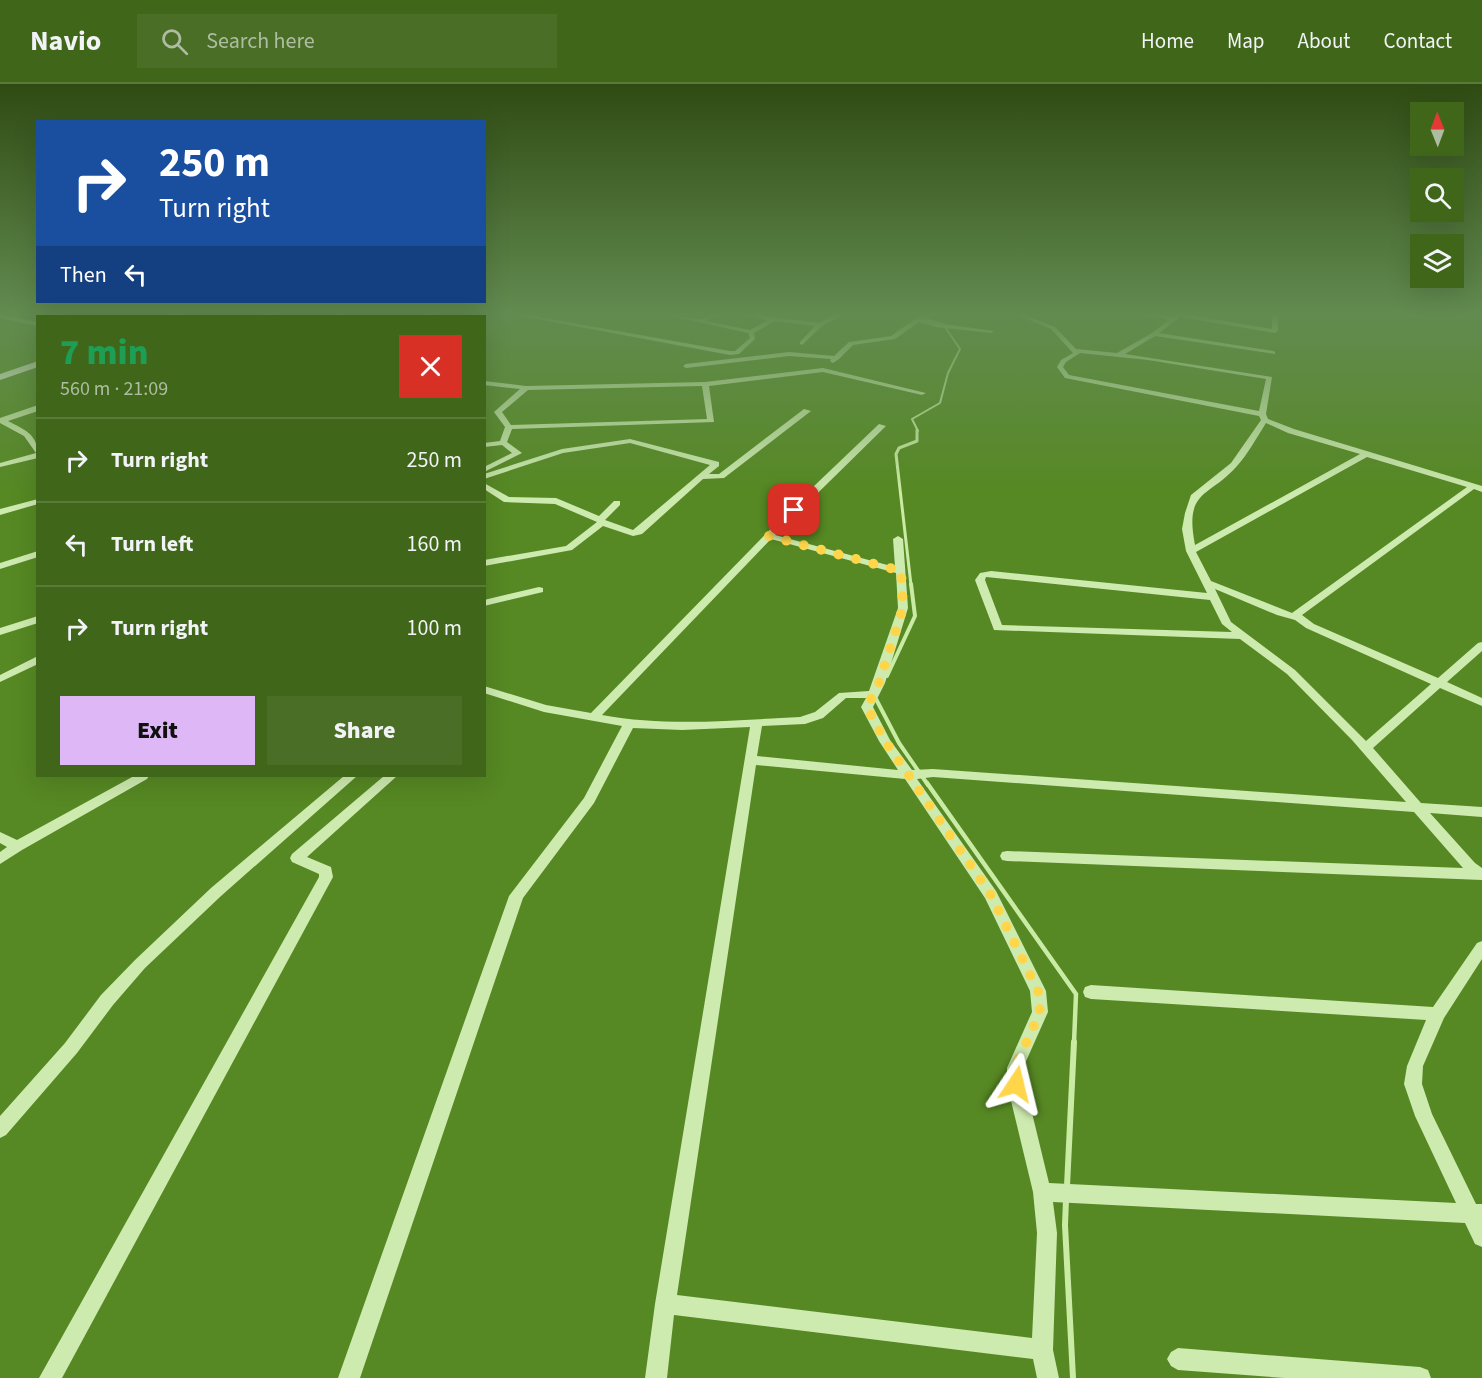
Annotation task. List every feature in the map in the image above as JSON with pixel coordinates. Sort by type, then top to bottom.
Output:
[{"type":"street","points":[[486,383],[526,388],[705,384],[803,372]]},
{"type":"street","points":[[833,372],[922,393]]},
{"type":"street","points":[[1064,372],[1067,377],[1263,417],[1366,454],[1477,487]]},
{"type":"street","points":[[1233,372],[1270,378],[1263,417],[1234,465],[1194,497],[1188,513],[1187,529],[1191,551],[1227,624],[1291,672],[1365,748],[1470,867],[1481,875]]},
{"type":"street","points":[[509,427],[708,421],[711,420],[705,384]]},
{"type":"street","points":[[509,427],[498,412],[526,388]]},
{"type":"street","points":[[2,420],[36,409]]},
{"type":"street","points":[[702,477],[721,476],[807,411]]},
{"type":"street","points":[[2,420],[27,434],[36,450]]},
{"type":"street","points":[[594,717],[769,536],[882,426]]},
{"type":"street","points":[[503,443],[509,427]]},
{"type":"street","points":[[27,434],[36,432]]},
{"type":"street","points":[[486,476],[562,451],[630,441],[715,462],[716,466],[639,532],[633,533],[555,501],[507,500],[486,486]]},
{"type":"street","points":[[486,445],[503,443],[518,453],[486,469]]},
{"type":"street","points":[[0,465],[36,454]]},
{"type":"street","points":[[1191,551],[1366,454]]},
{"type":"street","points":[[1298,617],[1298,611],[1477,487]]},
{"type":"street","points":[[0,512],[36,502]]},
{"type":"street","points":[[486,563],[569,548],[601,521],[617,503]]},
{"type":"street","points":[[769,536],[901,571]]},
{"type":"street","points":[[898,539],[903,608],[888,658],[867,707],[885,741],[991,895],[1038,991],[1040,1012],[1015,1068],[1016,1084],[1046,1192],[1047,1233],[1042,1350],[1048,1378]]},
{"type":"street","points":[[0,566],[36,555]]},
{"type":"street","points":[[1214,597],[991,573],[983,575],[980,580],[998,628],[1243,636]]},
{"type":"street","points":[[1208,583],[1281,614],[1298,617],[1310,627],[1482,702]]},
{"type":"street","points":[[486,603],[539,590]]},
{"type":"street","points":[[0,632],[36,620]]},
{"type":"street","points":[[1365,748],[1482,645]]},
{"type":"street","points":[[0,679],[36,660]]},
{"type":"street","points":[[486,690],[544,708],[629,724],[682,726],[801,721],[819,715],[843,694],[873,694]]},
{"type":"street","points":[[348,1378],[516,896],[589,800],[629,724]]},
{"type":"street","points":[[656,1378],[665,1304],[756,724]]},
{"type":"street","points":[[751,760],[908,775],[933,773],[1482,812]]},
{"type":"street","points":[[0,859],[16,846],[141,777]]},
{"type":"street","points":[[0,1129],[71,1048],[107,1000],[140,964],[216,892],[350,777]]},
{"type":"street","points":[[50,1378],[326,877],[326,871],[297,858],[390,777]]},
{"type":"street","points":[[0,837],[16,846]]},
{"type":"street","points":[[1008,856],[1481,875]]},
{"type":"street","points":[[1482,946],[1437,1014],[1415,1066],[1413,1084],[1424,1116],[1477,1214],[1482,1237]]},
{"type":"street","points":[[1091,992],[1437,1014]]},
{"type":"street","points":[[1046,1192],[1477,1214]]},
{"type":"street","points":[[665,1304],[1042,1350]]},
{"type":"street","points":[[1178,1359],[1420,1378]]},
{"type":"waterway","points":[[918,431],[912,419],[940,403],[948,372]]},
{"type":"waterway","points":[[911,585],[896,454],[899,448],[917,441],[917,430]]},
{"type":"waterway","points":[[887,676],[915,616],[911,584]]},
{"type":"waterway","points":[[876,699],[899,743],[928,785]]},
{"type":"waterway","points":[[927,783],[1076,994],[1074,1043]]},
{"type":"waterway","points":[[1067,1186],[1074,1042]]},
{"type":"waterway","points":[[1066,1200],[1065,1225],[1073,1378]]},
{"type":"route","points":[[794,510],[769,536],[901,571],[903,608],[879,683],[867,707],[885,741],[991,895],[1038,991],[1040,1012],[1015,1068],[1016,1084]]}]
